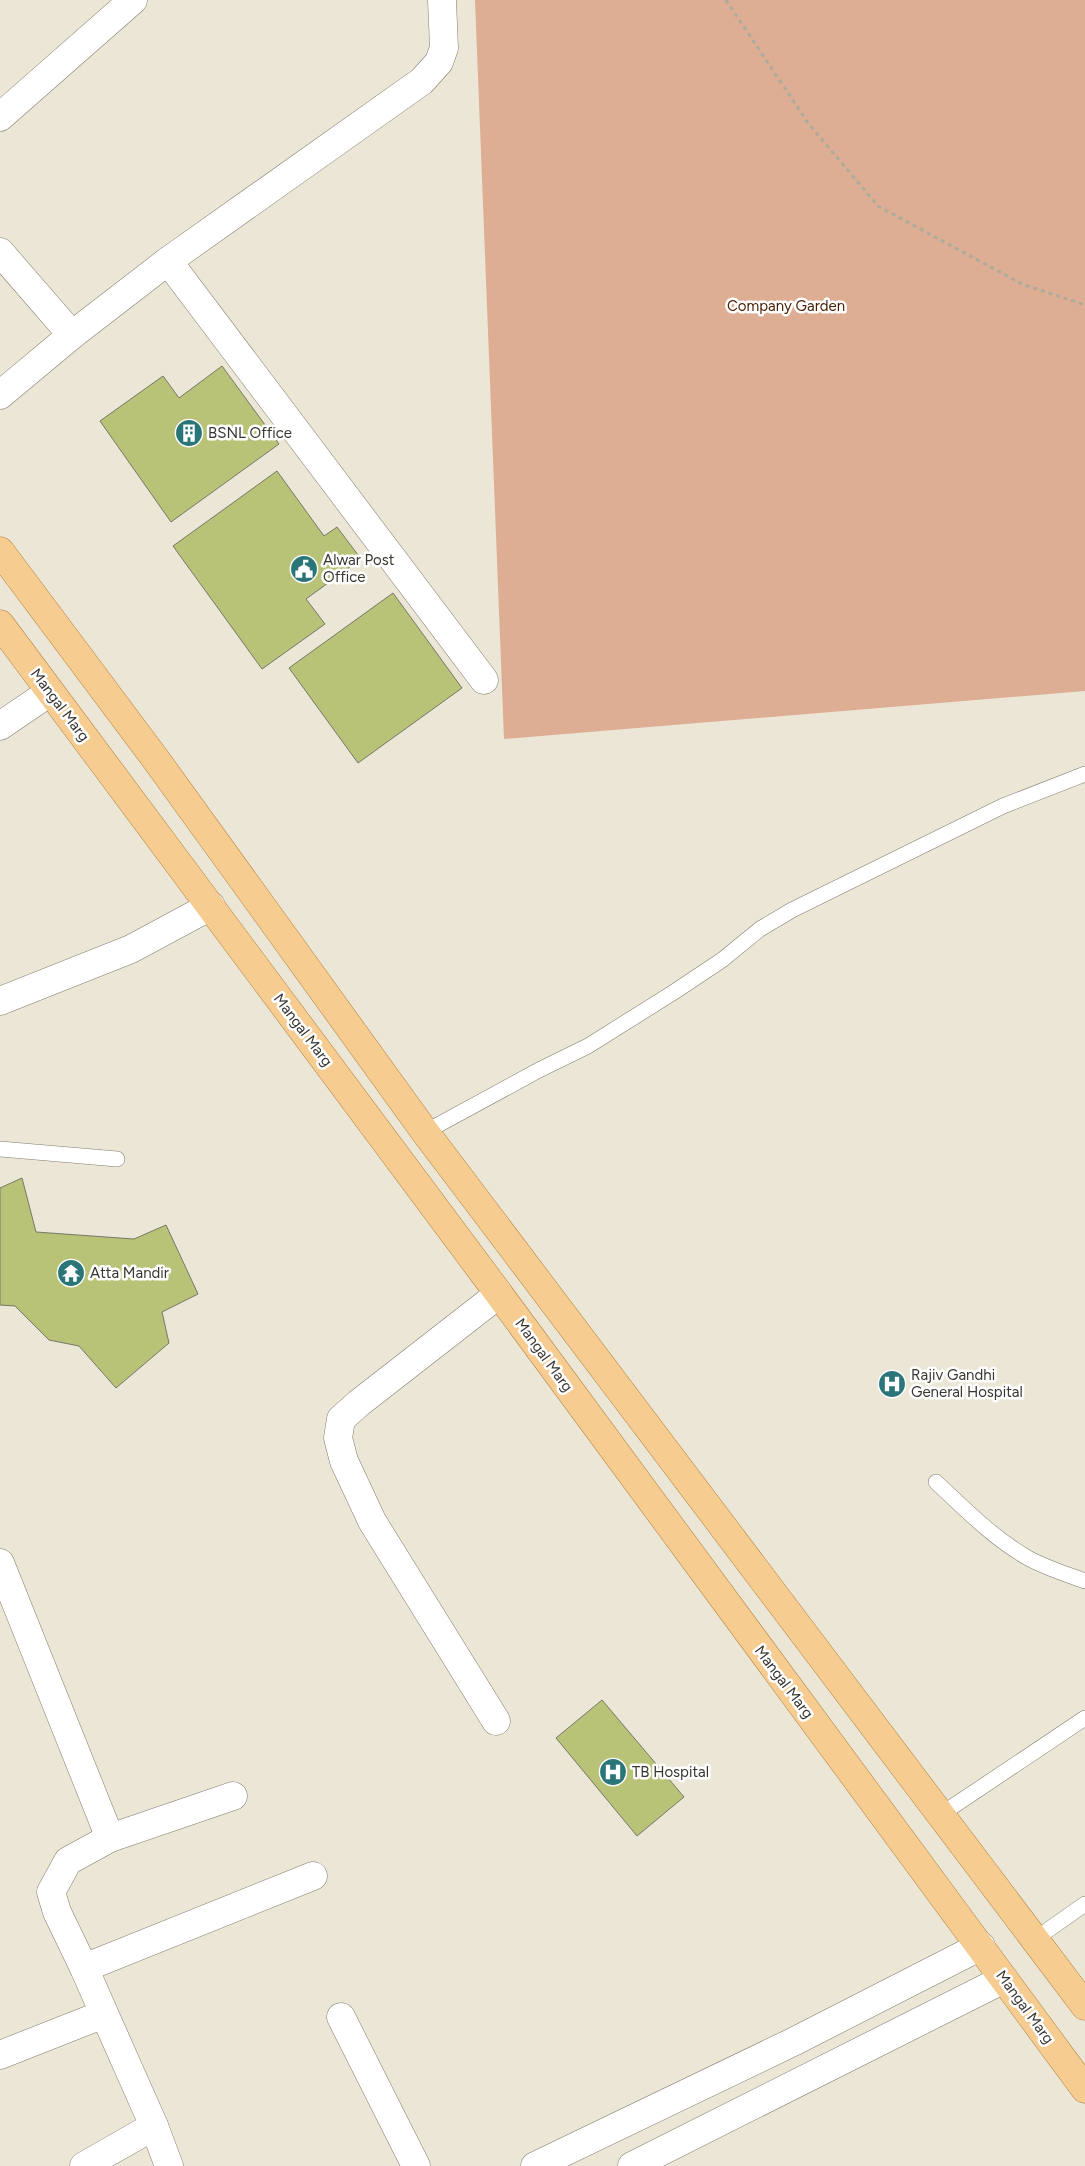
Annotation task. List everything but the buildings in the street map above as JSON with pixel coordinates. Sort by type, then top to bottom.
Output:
[{"type":"main road","points":[[0,551],[157,761],[425,1132],[1085,2006]]},
{"type":"main road","name":"Mangal Marg","points":[[0,624],[499,1294],[1085,2089]]},
{"type":"main road","points":[[124,790],[157,761]]},
{"type":"street","points":[[0,117],[133,0]]},
{"type":"street","points":[[0,395],[168,261],[422,81],[439,62],[444,48],[442,0]]},
{"type":"street","points":[[0,252],[72,336]]},
{"type":"street","points":[[168,261],[484,680]]},
{"type":"street","points":[[0,726],[50,692]]},
{"type":"street","points":[[0,1001],[132,949],[211,906]]},
{"type":"street","points":[[496,1721],[372,1522],[344,1461],[338,1438],[341,1419],[358,1403],[499,1294]]},
{"type":"street","points":[[0,1563],[110,1838]]},
{"type":"street","points":[[169,2166],[154,2126],[84,1968],[56,1912],[51,1892],[68,1861],[110,1838],[233,1796]]},
{"type":"street","points":[[84,1968],[314,1876]]},
{"type":"street","points":[[535,2166],[793,2042],[981,1946]]},
{"type":"street","points":[[632,2166],[1004,1979]]},
{"type":"street","points":[[0,2055],[104,2014]]},
{"type":"street","points":[[341,2017],[416,2166]]},
{"type":"street","points":[[84,2166],[154,2126]]},
{"type":"lane","points":[[425,1132],[605,1036],[722,960],[760,929],[792,910],[1003,806],[1085,774]]},
{"type":"lane","points":[[0,1149],[117,1159]]},
{"type":"lane","points":[[936,1482],[983,1526],[1027,1557],[1081,1579],[1085,1595]]},
{"type":"lane","points":[[940,1815],[1085,1718]]},
{"type":"lane","points":[[1048,1930],[1085,1904]]},
{"type":"path","points":[[726,0],[808,124],[878,206],[1022,284],[1085,305]]},
{"type":"green space","name":"Company Garden","points":[[475,0],[1085,0],[1085,691],[504,739]]},
{"type":"place","name":"BSNL Office","points":[[189,433]]},
{"type":"place","name":"Alwar Post Office","points":[[304,569]]},
{"type":"place","name":"Atta Mandir","points":[[71,1273]]},
{"type":"place","name":"Rajiv Gandhi General Hospital","points":[[892,1384]]},
{"type":"place","name":"TB Hospital","points":[[613,1772]]}]
